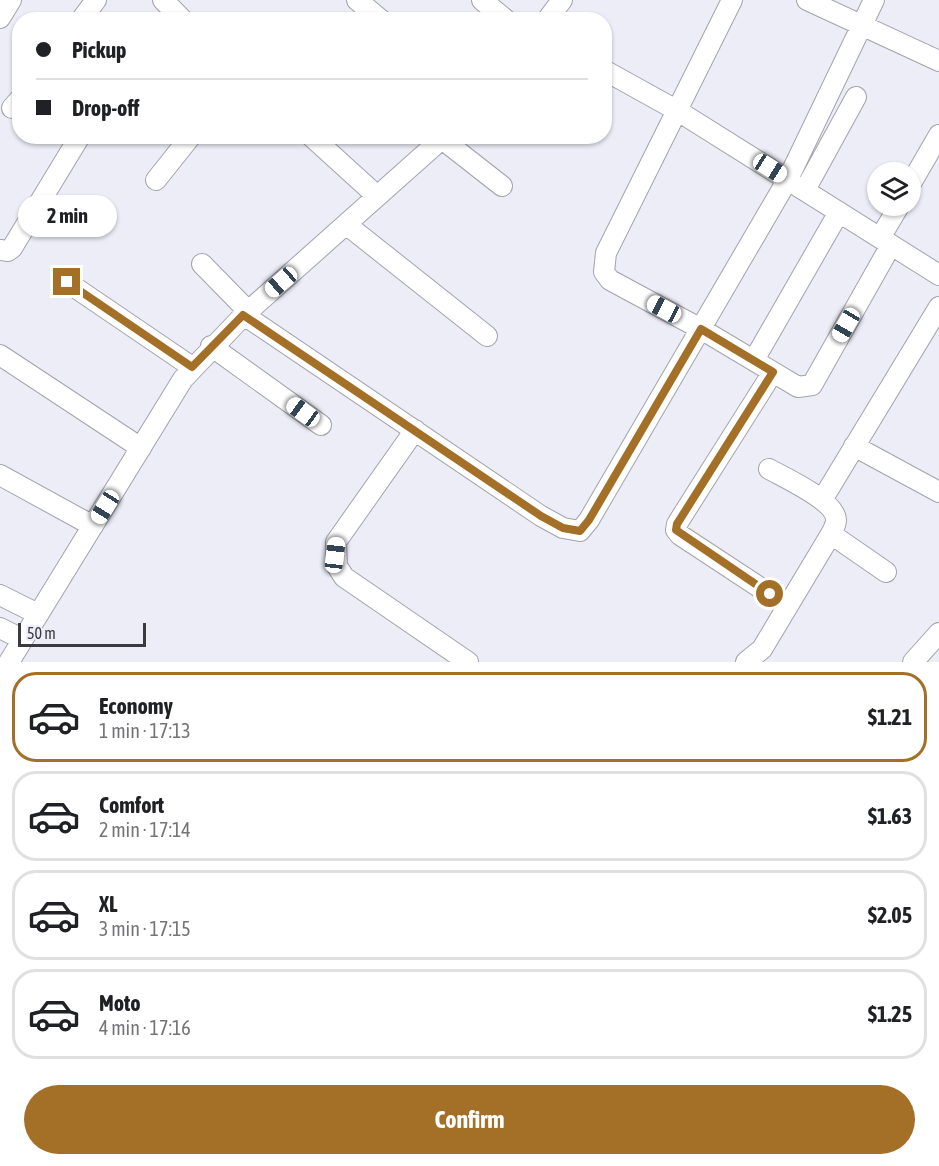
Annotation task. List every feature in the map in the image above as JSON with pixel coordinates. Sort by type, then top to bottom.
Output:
[{"type":"street","points":[[0,18],[11,0]]},
{"type":"street","points":[[357,0],[371,12]]},
{"type":"street","points":[[482,0],[496,12]]},
{"type":"street","points":[[732,0],[606,253],[604,272],[610,280],[701,329],[798,387],[812,385],[886,241],[895,216]]},
{"type":"street","points":[[807,0],[939,61]]},
{"type":"street","points":[[202,264],[246,313],[541,516],[563,528],[580,531],[589,520],[788,179],[874,0]]},
{"type":"street","points":[[612,74],[678,111],[939,275]]},
{"type":"street","points":[[805,190],[856,97]]},
{"type":"street","points":[[921,166],[939,135]]},
{"type":"street","points":[[0,250],[8,251],[12,248],[75,144]]},
{"type":"street","points":[[156,180],[185,144]]},
{"type":"street","points":[[320,144],[377,196]]},
{"type":"street","points":[[9,662],[192,367],[246,313],[437,144]]},
{"type":"street","points":[[451,144],[502,186]]},
{"type":"street","points":[[754,360],[839,212]]},
{"type":"street","points":[[347,225],[487,336]]},
{"type":"street","points":[[67,282],[192,367]]},
{"type":"street","points":[[822,500],[939,307]]},
{"type":"street","points":[[211,346],[321,425]]},
{"type":"street","points":[[0,355],[141,448]]},
{"type":"street","points":[[773,372],[677,524],[676,530],[788,606]]},
{"type":"street","points":[[415,430],[336,542],[337,566],[344,577],[468,662]]},
{"type":"street","points":[[854,446],[939,492]]},
{"type":"street","points":[[746,662],[762,649],[831,534],[836,521],[834,512],[822,500],[769,469]]},
{"type":"street","points":[[0,475],[93,526]]},
{"type":"street","points":[[831,534],[886,572]]},
{"type":"street","points":[[0,595],[38,614]]},
{"type":"street","points":[[0,628],[22,639]]},
{"type":"street","points":[[913,662],[939,633]]},
{"type":"route","points":[[67,282],[192,367],[243,315],[541,516],[563,528],[580,531],[589,520],[701,329],[773,372],[677,524],[676,530],[680,535],[770,594]]}]
